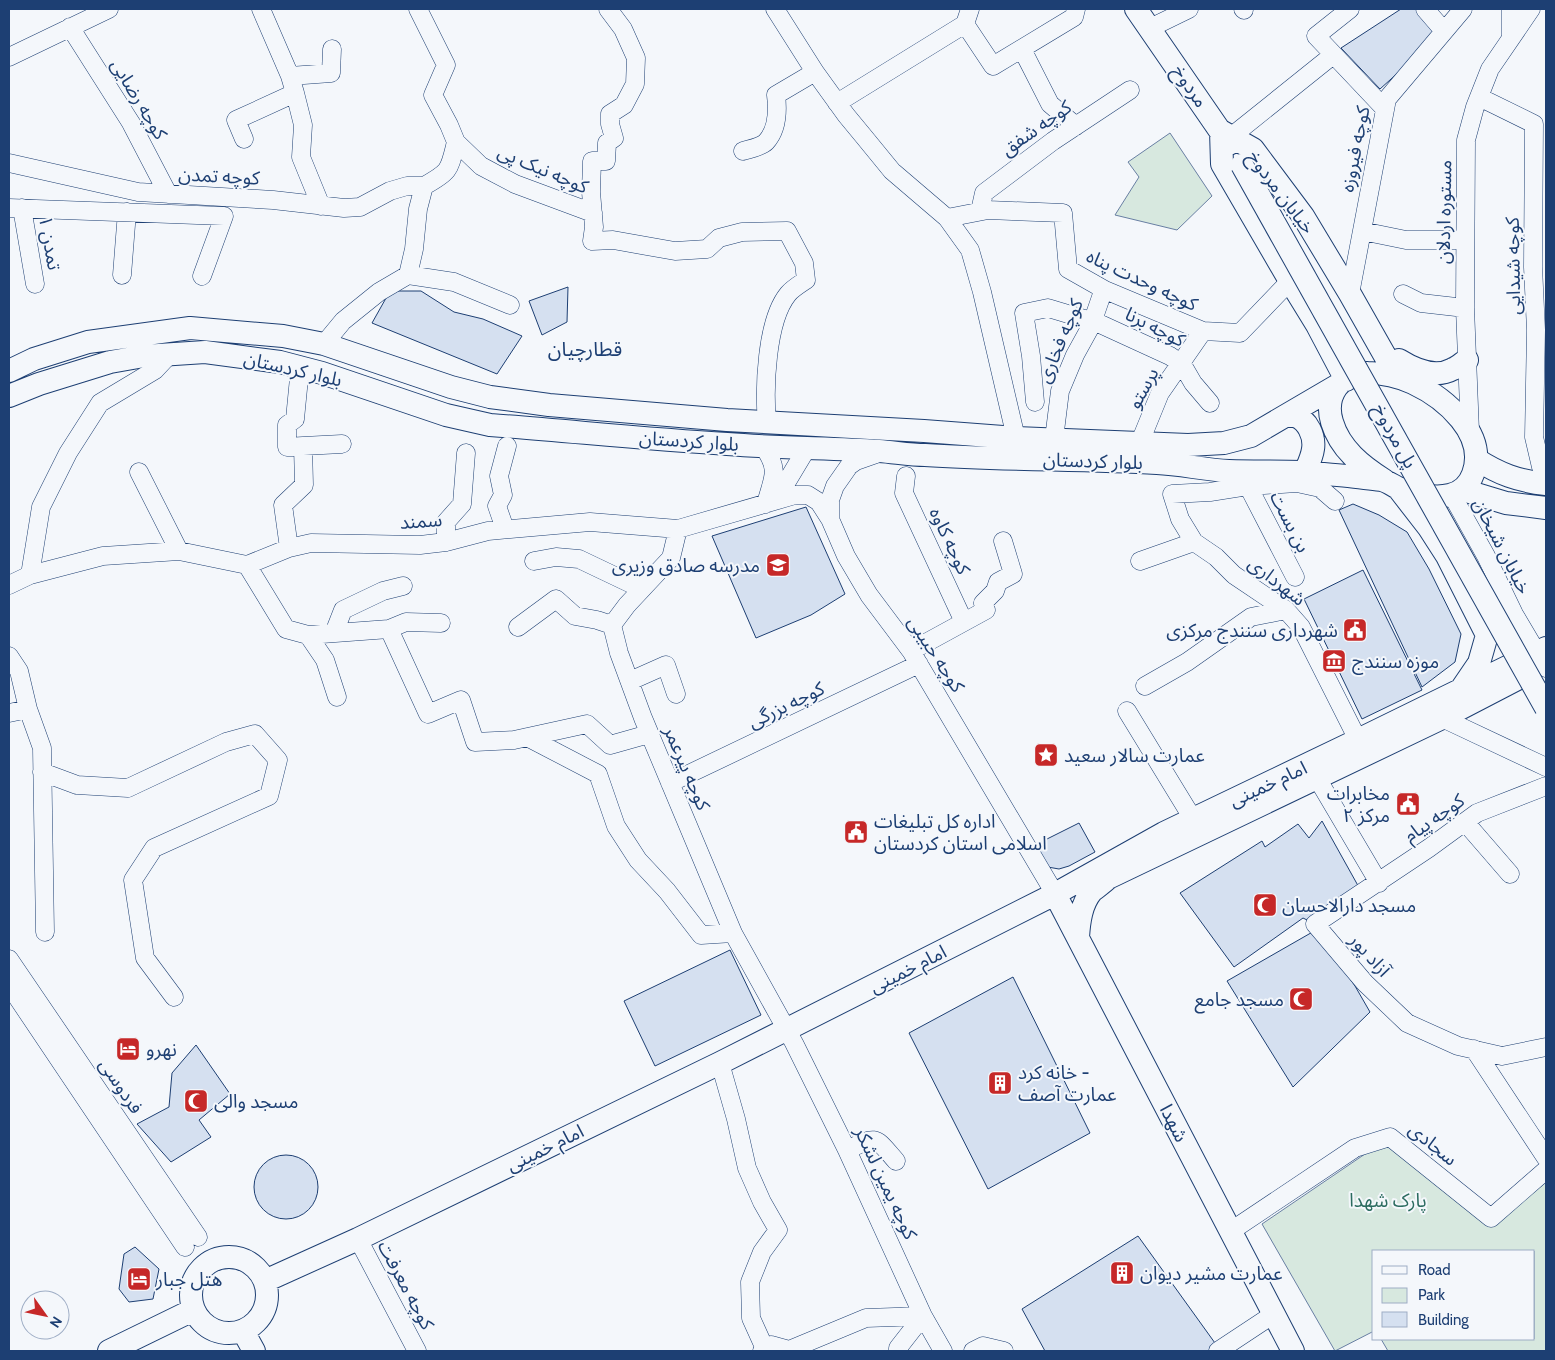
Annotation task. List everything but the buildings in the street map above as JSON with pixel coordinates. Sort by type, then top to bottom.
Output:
[{"type":"main road","name":"مردوخ","points":[[1136,9],[1226,134],[1242,165]]},
{"type":"main road","name":"خیابان مردوخ","points":[[1342,382],[1317,325],[1222,164],[1226,134],[1253,149],[1302,216],[1350,294],[1397,377]]},
{"type":"main road","name":"پل مردوخ","points":[[1242,165],[1546,708]]},
{"type":"main road","name":"بلوار کردستان","points":[[9,370],[34,359],[88,342],[190,328],[283,336],[324,344],[442,384],[490,397],[549,405],[767,422],[1016,438],[1188,444],[1224,443],[1251,436],[1342,382]]},
{"type":"main road","points":[[1381,349],[1422,372],[1436,374],[1452,370],[1467,360]]},
{"type":"main road","name":"بلوار کردستان","points":[[9,396],[39,384],[110,362],[144,356],[205,352],[280,362],[322,373],[446,415],[490,425],[764,447],[924,455],[1160,463],[1227,471],[1305,472],[1391,484]]},
{"type":"main road","points":[[1457,492],[1473,475],[1476,459],[1475,450],[1470,432],[1454,411],[1438,398],[1410,381],[1368,373],[1357,374],[1342,382],[1333,392],[1330,402],[1330,414],[1336,432],[1358,462],[1391,484],[1426,496],[1440,497],[1457,492],[1506,503],[1546,508]]},
{"type":"main road","points":[[1287,416],[1295,416],[1303,421],[1313,438],[1314,448],[1305,472]]},
{"type":"main road","points":[[1476,459],[1494,471],[1519,480],[1540,473]]},
{"type":"main road","points":[[1391,484],[1429,528],[1447,556],[1487,635],[1479,663],[1461,690]]},
{"type":"main road","name":"امام خمینی","points":[[265,1281],[358,1239],[720,1063],[1055,894],[1164,833],[1461,690],[1544,659]]},
{"type":"main road","name":"امام خمینی","points":[[1078,937],[1079,921],[1086,901],[1092,892],[1108,878],[1442,718],[1544,659]]},
{"type":"main road","name":"شهدا","points":[[1055,894],[1293,1351]]},
{"type":"main road","points":[[228,1256],[249,1262],[258,1270],[265,1281],[266,1305],[261,1316],[253,1325],[243,1331],[232,1334],[220,1333],[209,1328],[196,1316],[190,1300],[190,1290],[194,1279],[203,1267],[216,1258],[228,1256]]},
{"type":"main road","points":[[109,1351],[196,1316]]},
{"type":"main road","points":[[138,1351],[196,1316]]},
{"type":"main road","points":[[243,1331],[254,1351]]},
{"type":"street","points":[[9,57],[110,9]]},
{"type":"street","points":[[262,9],[292,84],[303,125],[301,157],[321,206]]},
{"type":"street","points":[[408,275],[414,248],[418,209],[424,186],[442,176],[450,167],[456,142],[433,96],[446,65],[418,9]]},
{"type":"street","points":[[608,9],[623,29],[636,58],[635,84],[624,105],[610,114],[610,124],[614,138],[607,143],[606,161],[592,161],[591,192],[594,227],[592,241],[613,240],[675,251],[707,249],[719,238],[742,232],[787,231],[804,263],[806,280],[788,294],[776,316],[767,368],[765,393],[767,422]]},
{"type":"street","points":[[775,9],[837,103],[892,170],[947,218],[970,250],[982,292],[1016,438]]},
{"type":"street","points":[[837,103],[968,16],[993,66],[1074,17],[1076,9]]},
{"type":"street","points":[[1150,28],[1188,9]]},
{"type":"street","points":[[1350,9],[1316,36],[1385,109]]},
{"type":"street","points":[[1425,9],[1444,31]]},
{"type":"street","name":"کوچه فیروزه","points":[[1350,294],[1386,98],[1463,9]]},
{"type":"street","points":[[1511,9],[1511,38]]},
{"type":"street","name":"مستوره اردلان","points":[[1470,432],[1465,308],[1466,140],[1490,69],[1531,9]]},
{"type":"street","name":"کوچه رضایی","points":[[70,28],[130,122],[168,194]]},
{"type":"street","points":[[1022,49],[1050,104],[1076,126]]},
{"type":"street","points":[[244,139],[236,120],[292,84],[331,73],[332,50]]},
{"type":"street","points":[[1226,134],[1333,55]]},
{"type":"street","points":[[743,151],[765,143],[775,128],[778,110],[776,95],[815,72]]},
{"type":"street","name":"کوچه شفق","points":[[980,211],[984,193],[1053,141],[1130,90]]},
{"type":"street","name":"کوچه شیدایی","points":[[1479,97],[1534,124],[1533,267],[1536,330],[1534,437],[1540,473]]},
{"type":"street","name":"کوچه نیک پی","points":[[456,142],[481,166],[515,184],[593,213]]},
{"type":"street","name":"کوچه تمدن","points":[[9,163],[138,192],[273,200],[344,208],[360,207],[390,191],[407,186],[424,186]]},
{"type":"street","points":[[15,208],[224,216],[202,276]]},
{"type":"street","name":"تمدن ۱","points":[[15,208],[35,284]]},
{"type":"street","name":"کوچه وحدت پناه","points":[[947,218],[988,210],[1063,213],[1068,269],[1106,290],[1203,331],[1240,333],[1290,281]]},
{"type":"street","points":[[122,275],[126,212]]},
{"type":"street","points":[[1362,231],[1406,240],[1465,240]]},
{"type":"street","points":[[324,344],[342,321],[379,292],[408,275],[454,282],[510,305]]},
{"type":"street","name":"کوچه فخاری","points":[[1054,439],[1060,391],[1075,356],[1093,322],[1101,297],[1106,290]]},
{"type":"street","points":[[1402,294],[1421,303],[1465,308]]},
{"type":"street","name":"کوچه برنا","points":[[1035,402],[1031,356],[1024,312],[1048,308],[1093,322],[1170,356],[1182,364],[1193,383],[1210,403]]},
{"type":"street","points":[[1536,330],[1546,311]]},
{"type":"street","name":"پرستو","points":[[1140,442],[1160,393],[1182,364],[1203,331]]},
{"type":"street","points":[[30,574],[41,507],[68,453],[100,403],[155,370],[168,355]]},
{"type":"street","points":[[289,548],[283,505],[304,486],[295,446],[286,425],[295,419],[300,368]]},
{"type":"street","points":[[1008,402],[1035,402],[1058,406]]},
{"type":"street","points":[[295,446],[342,444]]},
{"type":"street","points":[[504,529],[497,506],[503,495],[498,476],[507,446]]},
{"type":"street","points":[[764,447],[772,460],[774,473],[766,504]]},
{"type":"street","points":[[766,504],[786,482],[807,448]]},
{"type":"street","name":"کوچه حبیبی","points":[[882,452],[856,461],[849,466],[835,486],[830,500],[830,519],[846,556],[869,595],[915,658],[1055,894]]},
{"type":"street","points":[[446,542],[446,522],[462,504],[466,453]]},
{"type":"street","points":[[139,472],[179,551]]},
{"type":"street","name":"کوچه کاوه","points":[[906,476],[904,493],[964,622]]},
{"type":"street","points":[[1248,486],[1297,483],[1320,488],[1335,501]]},
{"type":"street","name":"شهرداری","points":[[1248,486],[1210,492],[1172,494],[1180,519],[1194,542],[1216,558],[1234,575],[1286,610],[1300,628],[1358,740]]},
{"type":"street","name":"بن بست","points":[[1248,486],[1295,577]]},
{"type":"street","name":"خیابان شیخان","points":[[1457,492],[1514,614],[1544,659]]},
{"type":"street","name":"سمند","points":[[247,566],[289,548],[311,543],[420,545],[446,542],[488,531],[590,522],[678,528],[795,495],[808,495],[819,502],[830,519]]},
{"type":"street","points":[[518,627],[556,599],[575,616],[612,625],[627,605],[671,558],[678,528]]},
{"type":"street","name":"کوچه بزرگی","points":[[670,783],[915,658],[964,622],[986,610],[983,603],[994,591],[998,582],[1013,574],[1003,540]]},
{"type":"street","points":[[1140,561],[1194,542]]},
{"type":"street","points":[[9,585],[30,574],[103,556],[179,551],[247,566],[286,629],[308,635],[389,629],[406,622],[441,623]]},
{"type":"street","points":[[534,561],[556,557],[579,558],[642,589]]},
{"type":"street","points":[[334,633],[343,610],[384,591],[403,586]]},
{"type":"street","points":[[1145,686],[1187,662],[1251,617],[1286,610]]},
{"type":"street","name":"کوچه پیرعمر","points":[[612,625],[619,652],[649,734],[733,933],[788,1029]]},
{"type":"street","points":[[389,629],[428,714],[461,700],[475,742],[514,740],[587,724],[610,745],[649,734]]},
{"type":"street","points":[[308,635],[325,660],[337,697]]},
{"type":"street","points":[[9,656],[19,671],[28,709],[42,748],[45,932]]},
{"type":"street","points":[[630,681],[666,665],[676,694]]},
{"type":"street","points":[[9,713],[28,709]]},
{"type":"street","points":[[1127,711],[1193,820]]},
{"type":"street","points":[[1442,718],[1546,768]]},
{"type":"street","points":[[42,772],[77,786],[128,788],[226,742],[255,734],[278,760],[269,796],[154,848],[133,880],[145,958],[174,997]]},
{"type":"street","points":[[527,737],[598,774],[616,826],[638,860],[667,891],[701,935],[733,933]]},
{"type":"street","points":[[1317,778],[1379,883]]},
{"type":"street","name":"کوچه پیام","points":[[1379,883],[1476,813],[1546,786]]},
{"type":"street","points":[[1465,822],[1510,874]]},
{"type":"street","name":"آزاد پور","points":[[1379,883],[1315,924],[1365,983],[1407,1023],[1458,1046],[1474,1049]]},
{"type":"street","name":"فردوسی","points":[[9,959],[191,1242],[9,985]]},
{"type":"street","name":"کوچه یمین لشکر","points":[[788,1029],[847,1150],[924,1316],[943,1351]]},
{"type":"street","points":[[1474,1049],[1502,1056],[1546,1048]]},
{"type":"street","points":[[1474,1049],[1546,1158]]},
{"type":"street","points":[[720,1063],[736,1119],[747,1168],[762,1202],[778,1230],[762,1252],[750,1282],[751,1318],[764,1350],[771,1345],[789,1350],[866,1318],[924,1316]]},
{"type":"street","name":"سجادی","points":[[1231,1231],[1355,1148],[1390,1137],[1491,1218],[1546,1170]]},
{"type":"street","points":[[847,1150],[870,1139],[875,1140],[896,1160]]},
{"type":"street","name":"کوچه معرفت","points":[[358,1239],[417,1351]]},
{"type":"street","points":[[1218,1351],[1274,1314]]},
{"type":"street","points":[[898,1351],[898,1348],[924,1316]]},
{"type":"street","points":[[974,1351],[984,1346],[1004,1351]]},
{"type":"green space","points":[[1170,133],[1212,196],[1177,230],[1115,215],[1139,177],[1128,162]]},
{"type":"green space","name":"پارک شهدا","points":[[1390,1137],[1497,1223],[1546,1182],[1546,1351],[1388,1351],[1382,1340],[1535,1340],[1535,1250],[1372,1250],[1372,1332],[1335,1351],[1262,1224]]},
{"type":"place","name":"مدرسه صادق وزیری","points":[[778,565]]},
{"type":"place","name":"شهرداری سنندج مرکزی","points":[[1355,630]]},
{"type":"place","name":"موزه سنندج","points":[[1334,661]]},
{"type":"place","name":"عمارت سالار سعید","points":[[1046,755]]},
{"type":"place","name":"مخابرات مرکز ۲","points":[[1408,804]]},
{"type":"place","name":"اداره کل تبلیغات اسلامی استان کردستان","points":[[856,832]]},
{"type":"place","name":"مسجد دارالاحسان","points":[[1265,905]]},
{"type":"place","name":"مسجد جامع","points":[[1301,999]]},
{"type":"place","name":"نهرو","points":[[128,1049]]},
{"type":"place","name":"خانه کرد - عمارت آصف","points":[[1000,1083]]},
{"type":"place","name":"مسجد والی","points":[[196,1101]]},
{"type":"place","name":"عمارت مشیر دیوان","points":[[1122,1273]]},
{"type":"place","name":"هتل جبار","points":[[139,1279]]},
{"type":"district","name":"قطارچیان","points":[[585,349]]}]
